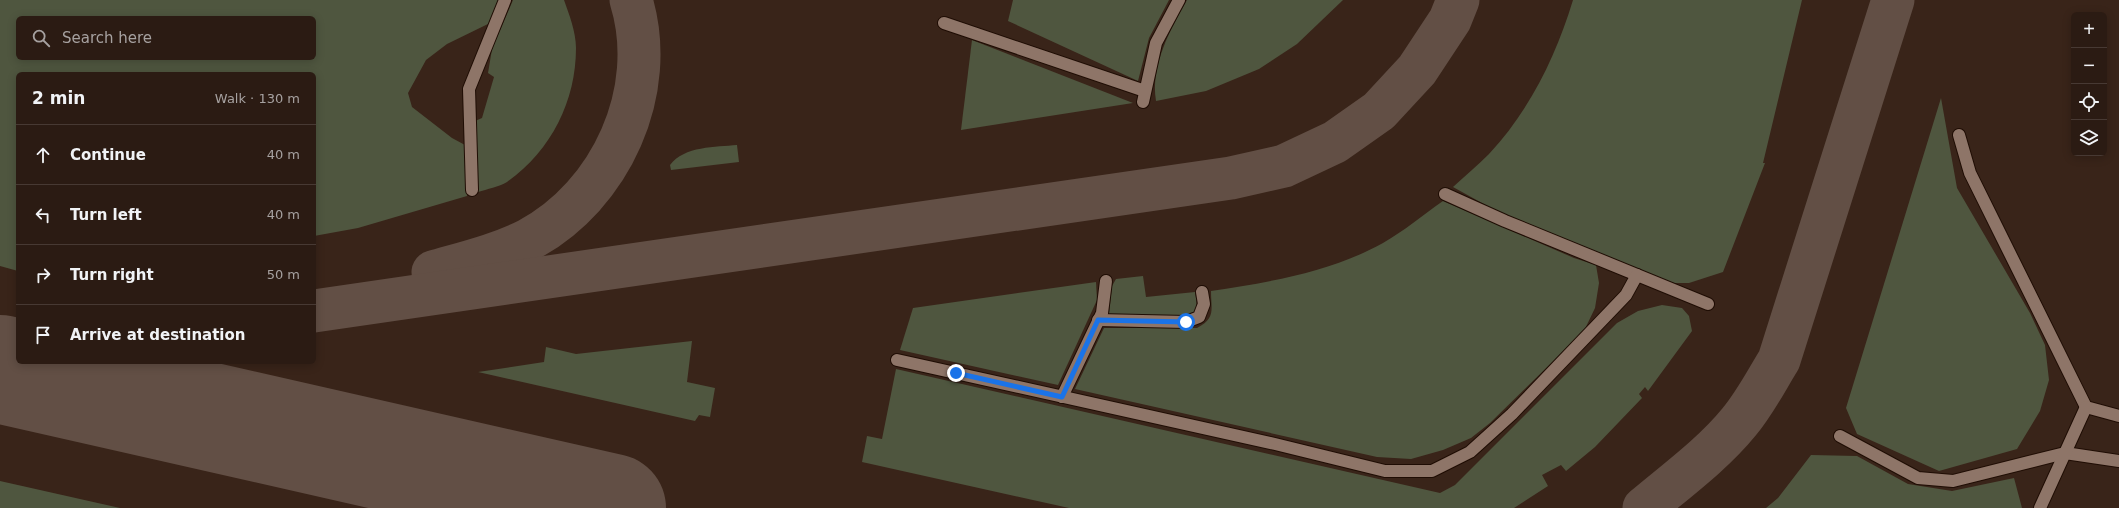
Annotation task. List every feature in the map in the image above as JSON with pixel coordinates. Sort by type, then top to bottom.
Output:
[{"type":"lane","points":[[472,190],[469,88],[505,0]]},
{"type":"lane","points":[[944,23],[1144,97],[1156,43],[1179,0]]},
{"type":"lane","points":[[1959,135],[1970,173],[2086,407],[2119,416]]},
{"type":"lane","points":[[1445,194],[1505,221],[1708,304]]},
{"type":"lane","points":[[897,360],[1275,444],[1385,471],[1432,471],[1470,452],[1512,414],[1626,294],[1637,275]]},
{"type":"lane","points":[[1062,397],[1102,313],[1106,281]]},
{"type":"lane","points":[[1098,320],[1186,322],[1199,317],[1204,304],[1202,292]]},
{"type":"lane","points":[[2040,508],[2086,407]]},
{"type":"lane","points":[[1840,436],[1918,478],[1953,481],[2065,453],[2119,461]]},
{"type":"green space","points":[[0,0],[500,0],[490,23],[447,44],[426,60],[408,93],[412,107],[452,138],[465,145],[467,196],[358,228],[316,236],[316,72],[16,72],[16,270],[0,266]]},
{"type":"green space","points":[[513,0],[564,0],[572,23],[576,42],[575,68],[566,106],[548,140],[523,170],[507,182],[497,187],[478,192],[475,121],[482,118],[494,77],[488,73],[492,49]]},
{"type":"green space","points":[[1013,0],[1169,0],[1149,38],[1138,81],[1008,21]]},
{"type":"green space","points":[[1187,0],[1343,0],[1297,44],[1259,69],[1206,91],[1156,101],[1156,75],[1159,62],[1168,36]]},
{"type":"green space","points":[[1573,0],[1802,0],[1763,163],[1765,163],[1723,272],[1689,283],[1674,283],[1630,268],[1500,213],[1453,187],[1489,154],[1504,137],[1529,101],[1550,62]]},
{"type":"green space","points":[[972,40],[1133,103],[961,130]]},
{"type":"green space","points":[[1941,98],[1957,188],[2030,313],[2045,345],[2049,380],[2040,411],[2017,449],[1939,471],[1857,434],[1846,408]]},
{"type":"green space","points":[[737,145],[739,162],[671,170],[670,165],[683,154],[710,147]]},
{"type":"green space","points":[[1443,201],[1574,258],[1596,265],[1599,283],[1595,308],[1584,331],[1490,423],[1471,438],[1443,450],[1411,459],[1377,457],[1075,389],[1104,328],[1197,328],[1210,317],[1212,308],[1211,291],[1278,280],[1321,269],[1363,253],[1391,238]]},
{"type":"green space","points":[[1143,276],[1146,297],[1195,292],[1195,312],[1191,317],[1113,318],[1109,314],[1112,286],[1116,279]]},
{"type":"green space","points":[[1096,282],[1097,300],[1058,385],[900,350],[913,308]]},
{"type":"green space","points":[[1662,305],[1682,308],[1689,316],[1692,331],[1648,391],[1645,387],[1639,394],[1642,398],[1595,447],[1566,471],[1561,465],[1542,475],[1548,486],[1514,508],[1069,508],[862,462],[867,436],[882,439],[896,369],[1440,493],[1455,485],[1617,323],[1638,311]]},
{"type":"green space","points":[[692,341],[687,382],[715,388],[710,417],[699,415],[695,421],[478,372],[544,362],[546,347],[576,354]]},
{"type":"green space","points":[[1811,455],[1857,456],[1908,484],[1952,491],[2014,478],[2022,508],[1766,508],[1778,498]]},
{"type":"green space","points":[[0,481],[120,508],[0,508]]},
{"type":"taxiway","points":[[433,272],[493,254],[528,240],[557,221],[583,197],[604,169],[621,138],[633,104],[638,70],[638,35],[631,0]]},
{"type":"taxiway","points":[[316,311],[1231,178],[1284,166],[1335,142],[1379,111],[1417,70],[1450,20],[1458,0]]},
{"type":"taxiway","points":[[1644,508],[1694,467],[1729,434],[1750,407],[1779,360],[1893,0]]},
{"type":"taxiway","points":[[0,340],[16,340]]},
{"type":"runway","points":[[0,369],[612,508]]},
{"type":"route","points":[[956,373],[1062,397],[1098,320],[1186,322]]}]
